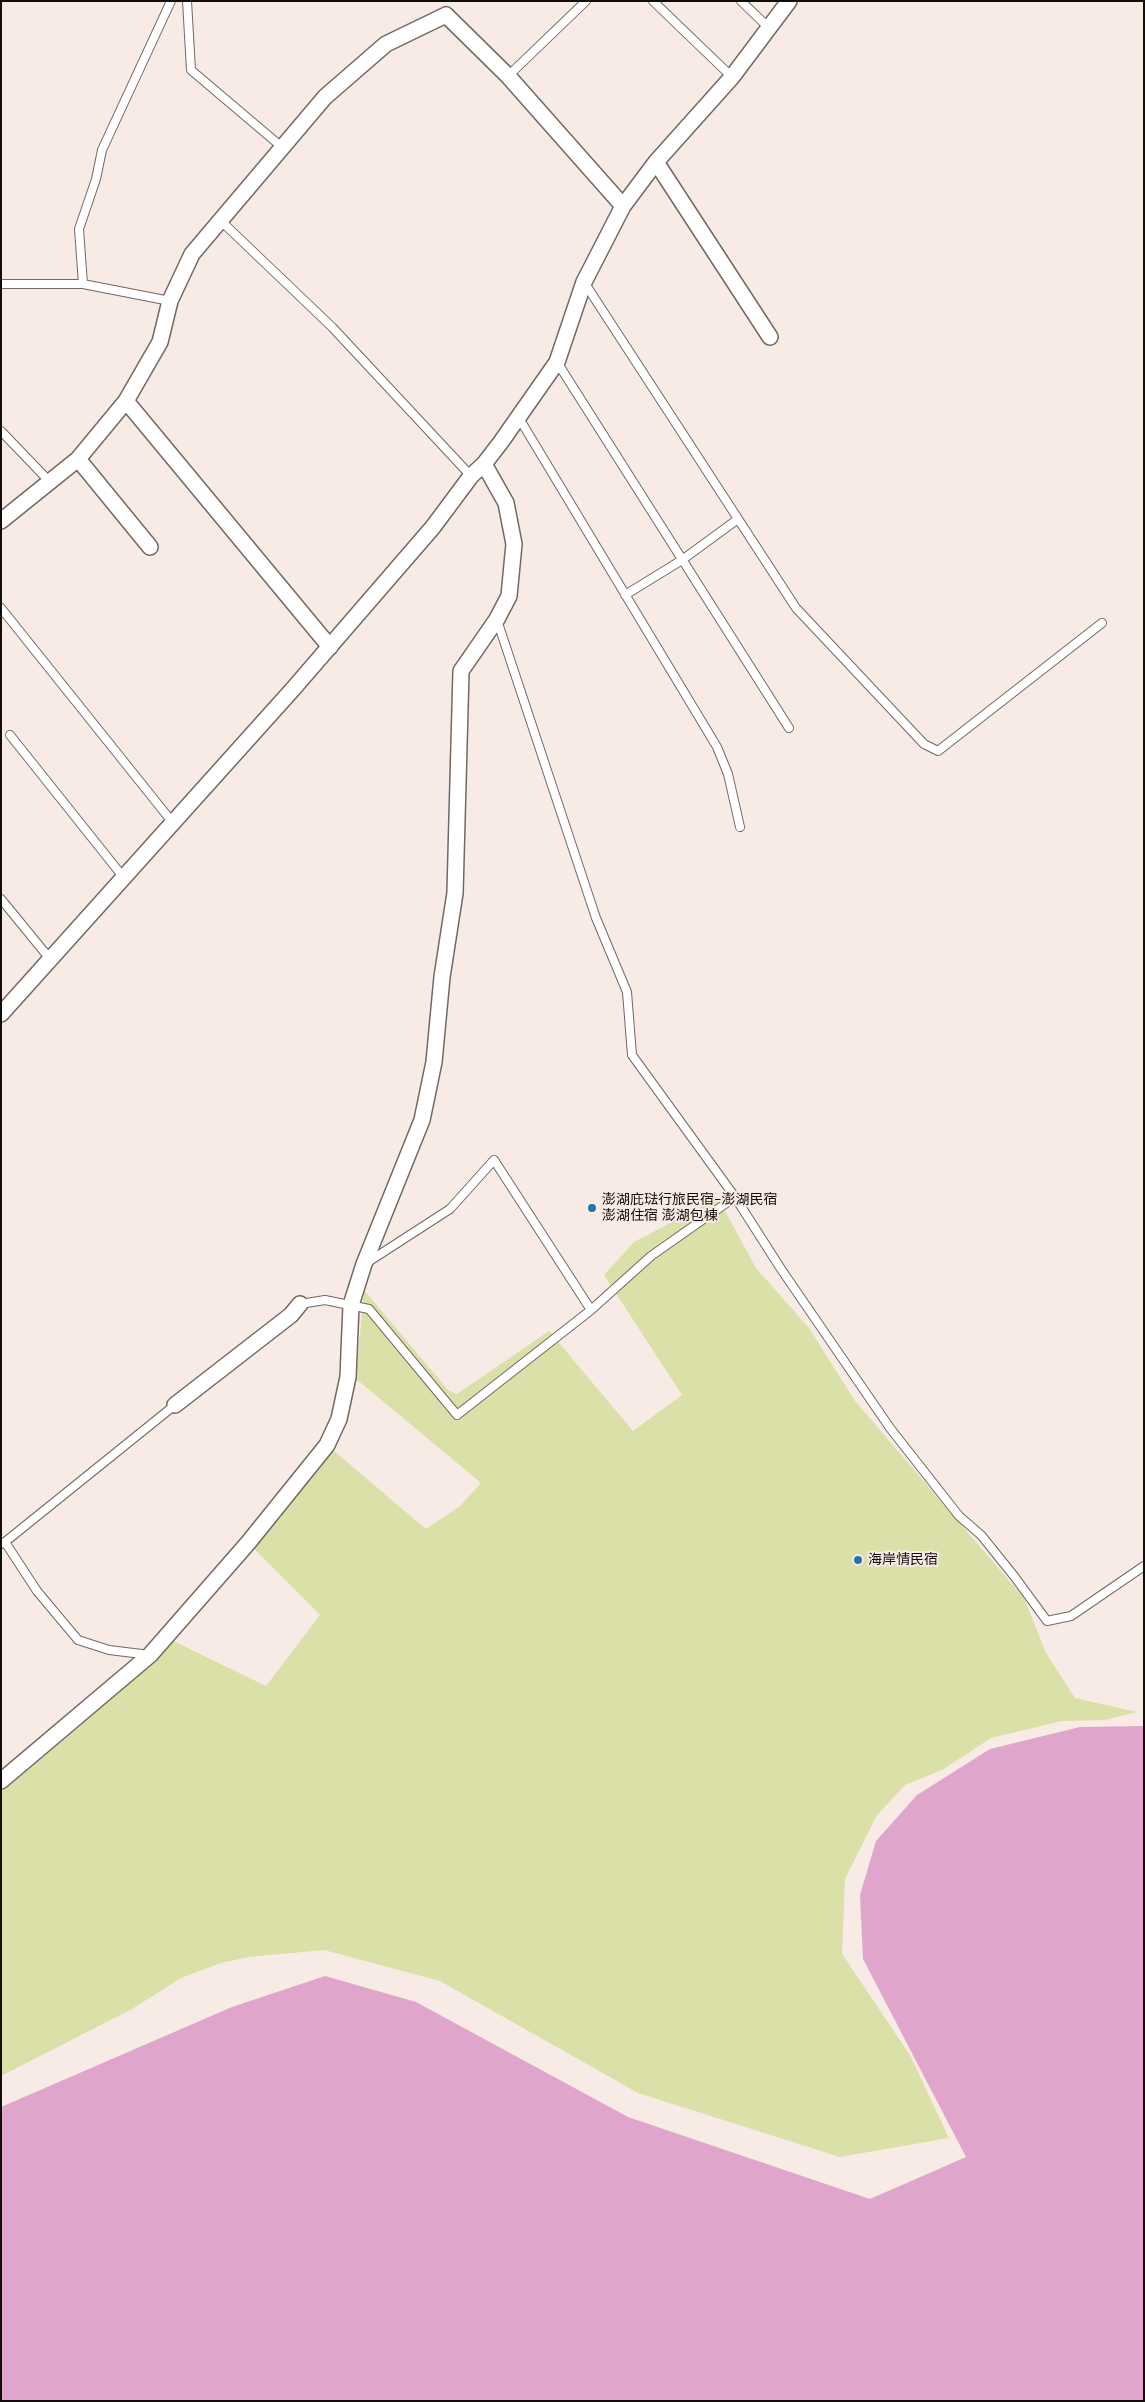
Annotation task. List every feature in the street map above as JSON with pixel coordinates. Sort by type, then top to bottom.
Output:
[{"type":"street","points":[[1,1014],[330,647],[433,527],[471,476],[484,464],[519,418],[557,362],[584,282],[623,206],[656,162],[732,77],[789,1]]},
{"type":"street","points":[[2,520],[78,459],[126,401],[160,342],[170,301],[192,254],[325,97],[386,44],[446,14],[508,76],[623,206]]},
{"type":"street","points":[[656,162],[770,336]]},
{"type":"street","points":[[126,401],[330,647]]},
{"type":"street","points":[[78,459],[150,547]]},
{"type":"street","points":[[1,1781],[150,1655],[248,1543],[327,1444],[339,1420],[348,1377],[351,1306],[364,1264],[424,1111],[434,1062],[442,977],[455,893],[461,671],[509,596],[514,544],[506,503],[484,464]]},
{"type":"street","points":[[175,1405],[291,1316],[300,1304]]},
{"type":"lane","points":[[83,284],[80,229],[96,179],[102,150],[171,1]]},
{"type":"lane","points":[[187,1],[191,70],[283,148]]},
{"type":"lane","points":[[508,76],[586,1]]},
{"type":"lane","points":[[653,1],[732,77]]},
{"type":"lane","points":[[740,1],[768,28]]},
{"type":"lane","points":[[220,220],[332,327],[471,476]]},
{"type":"lane","points":[[584,282],[796,608],[924,744],[938,751],[1102,622]]},
{"type":"lane","points":[[1,284],[83,284],[170,301]]},
{"type":"lane","points":[[557,362],[789,728]]},
{"type":"lane","points":[[519,418],[717,747],[728,774],[740,827]]},
{"type":"lane","points":[[1,432],[50,482]]},
{"type":"lane","points":[[625,595],[682,560],[738,519]]},
{"type":"lane","points":[[1,608],[174,823]]},
{"type":"lane","points":[[496,619],[596,918],[627,992],[632,1055],[735,1197],[781,1269],[890,1428],[959,1516],[981,1535],[1047,1621],[1071,1616],[1144,1566]]},
{"type":"lane","points":[[10,736],[124,878]]},
{"type":"lane","points":[[1,899],[50,959]]},
{"type":"lane","points":[[364,1264],[450,1209],[494,1160],[591,1310]]},
{"type":"lane","points":[[300,1304],[325,1300],[369,1309],[457,1415],[591,1310],[651,1256],[735,1197]]},
{"type":"lane","points":[[150,1655],[109,1650],[78,1640],[37,1591],[3,1543],[175,1405]]},
{"type":"green space","points":[[718,1198],[756,1268],[809,1328],[855,1401],[1024,1598],[1046,1653],[1075,1698],[1137,1712],[1105,1720],[1062,1721],[991,1738],[942,1770],[905,1785],[877,1815],[845,1879],[842,1954],[910,2055],[949,2138],[840,2157],[638,2093],[440,1981],[324,1950],[249,1957],[221,1963],[181,1978],[132,2009],[1,2076],[1,1778],[165,1637],[266,1686],[320,1615],[248,1543],[327,1445],[426,1529],[460,1506],[481,1483],[356,1379],[364,1290],[448,1390],[457,1394],[549,1331],[633,1431],[682,1395],[604,1275],[634,1242]]},
{"type":"shaded area","points":[[1144,1726],[1144,2401],[1,2401],[1,2107],[232,2007],[325,1976],[416,2002],[628,2117],[870,2199],[966,2157],[863,1959],[860,1895],[876,1841],[917,1795],[990,1749],[1080,1727]]},
{"type":"place","name":"澎湖庇琺行旅民宿-澎湖民宿 澎湖住宿 澎湖包棟","points":[[592,1208]]},
{"type":"place","name":"海岸情民宿","points":[[858,1560]]}]
